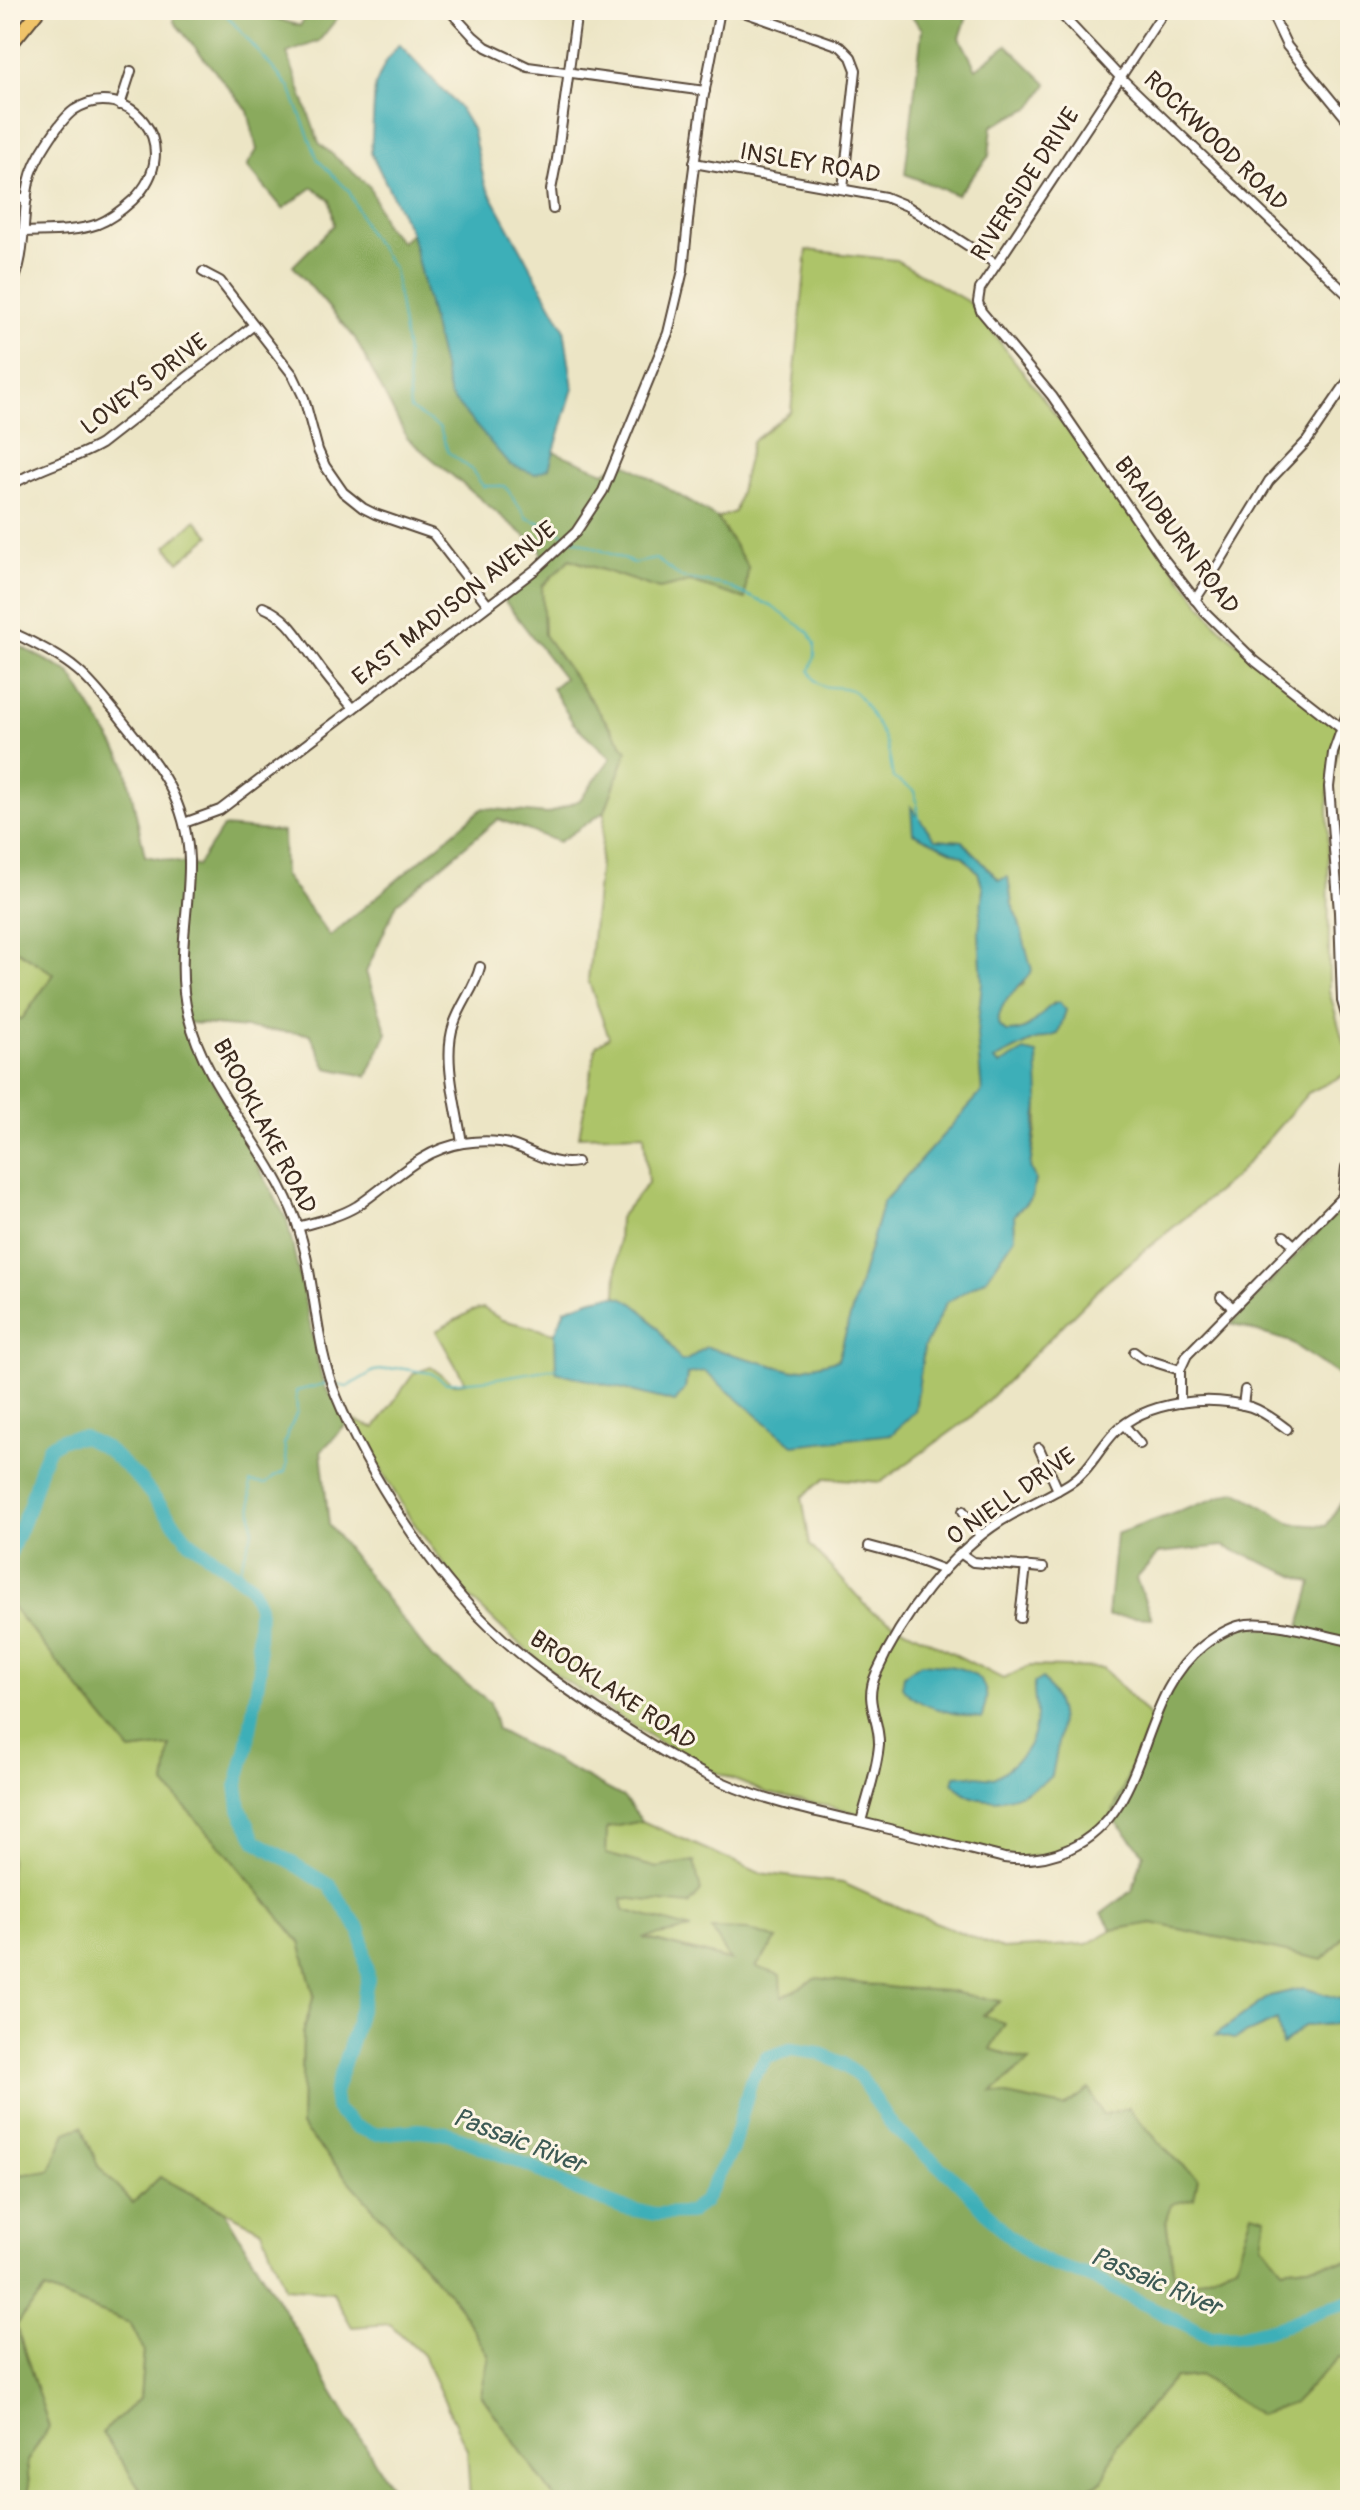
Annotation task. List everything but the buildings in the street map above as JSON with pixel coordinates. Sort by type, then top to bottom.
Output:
[{"type":"highway","points":[[10,46],[39,10]]},
{"type":"street","points":[[449,10],[473,36],[501,56],[528,67],[705,91]]},
{"type":"street","points":[[553,209],[551,190],[577,10]]},
{"type":"street","name":"EAST MADISON AVENUE","points":[[184,823],[220,810],[488,605],[576,532],[603,491],[668,333],[683,270],[694,163],[720,10]]},
{"type":"street","points":[[738,10],[840,46],[851,57],[856,76],[843,189]]},
{"type":"street","name":"ROCKWOOD ROAD","points":[[1057,10],[1119,76],[1350,297]]},
{"type":"street","name":"RIVERSIDE DRIVE","points":[[1037,377],[980,309],[980,289],[1165,10]]},
{"type":"street","points":[[1270,10],[1287,46],[1350,123]]},
{"type":"street","points":[[120,105],[131,71]]},
{"type":"street","points":[[10,290],[19,269],[29,182],[39,156],[69,114],[92,103],[120,105],[140,117],[152,134],[156,162],[148,183],[125,207],[101,223],[65,231],[25,232]]},
{"type":"street","name":"INSLEY ROAD","points":[[694,163],[897,201],[996,264]]},
{"type":"street","points":[[10,196],[27,199]]},
{"type":"street","points":[[203,272],[220,281],[299,385],[318,450],[343,492],[375,514],[433,534],[488,605]]},
{"type":"street","name":"LOVEYS DRIVE","points":[[10,486],[28,475],[75,458],[101,444],[254,325]]},
{"type":"street","name":"BRAIDBURN ROAD","points":[[1037,377],[1195,600],[1255,661],[1342,729]]},
{"type":"street","points":[[1195,600],[1269,481],[1307,441],[1350,378]]},
{"type":"street","points":[[263,607],[281,616],[290,625],[353,708]]},
{"type":"street","name":"BROOKLAKE ROAD","points":[[10,631],[65,662],[92,685],[159,767],[175,796],[184,823],[189,865],[182,962],[188,1017],[203,1056],[288,1200],[308,1268],[322,1347],[334,1392],[365,1455],[438,1569],[471,1609],[515,1649],[583,1700],[657,1748],[737,1788],[779,1802],[1004,1858],[1036,1859],[1084,1841],[1114,1813],[1128,1788],[1167,1688],[1187,1660],[1212,1639],[1238,1626],[1262,1624],[1350,1641]]},
{"type":"street","points":[[1350,705],[1330,770],[1329,811],[1339,912],[1342,1001],[1350,1029]]},
{"type":"street","points":[[462,1143],[449,1056],[450,1037],[460,1009],[476,983],[480,967]]},
{"type":"street","points":[[298,1227],[346,1212],[411,1164],[433,1152],[462,1143],[503,1143],[553,1162],[577,1162]]},
{"type":"street","points":[[1180,1403],[1180,1370],[1187,1355],[1343,1196],[1346,1167]]},
{"type":"street","points":[[1284,1236],[1294,1245]]},
{"type":"street","points":[[1221,1297],[1233,1308]]},
{"type":"street","points":[[1134,1352],[1142,1358],[1180,1370]]},
{"type":"street","points":[[1245,1390],[1243,1405],[1265,1413],[1287,1429]]},
{"type":"street","name":"O NIELL DRIVE","points":[[861,1822],[879,1747],[870,1698],[875,1675],[904,1625],[944,1570],[980,1536],[1021,1509],[1058,1490],[1088,1467],[1113,1434],[1150,1410],[1180,1403],[1243,1405]]},
{"type":"street","points":[[1124,1425],[1140,1444]]},
{"type":"street","points":[[1039,1448],[1058,1490]]},
{"type":"street","points":[[963,1511],[980,1536]]},
{"type":"street","points":[[869,1546],[944,1570]]},
{"type":"street","points":[[960,1553],[973,1562],[1043,1568]]},
{"type":"street","points":[[1020,1618],[1026,1566]]},
{"type":"green space","points":[[174,10],[250,10],[300,26],[309,10],[353,10],[343,11],[319,41],[287,53],[319,143],[370,187],[385,226],[401,242],[411,233],[450,396],[549,468],[553,451],[604,472],[623,462],[717,518],[748,567],[745,599],[690,582],[659,589],[570,559],[542,586],[544,635],[627,751],[605,811],[559,842],[498,819],[397,903],[366,972],[387,1033],[367,1076],[327,1068],[310,1034],[181,1022],[287,1220],[322,1379],[326,1389],[352,1419],[321,1451],[329,1525],[432,1658],[490,1702],[497,1730],[623,1797],[642,1821],[607,1828],[606,1854],[657,1868],[694,1861],[701,1891],[689,1905],[622,1898],[624,1910],[691,1929],[643,1938],[731,1961],[711,1929],[748,1930],[777,1939],[756,1967],[781,1975],[782,1997],[817,1978],[946,1991],[1000,2001],[983,2015],[1005,2024],[990,2049],[1029,2061],[992,2092],[1064,2107],[1089,2089],[1103,2115],[1128,2108],[1169,2153],[1198,2178],[1194,2199],[1171,2204],[1166,2220],[1176,2291],[1236,2264],[1252,2213],[1266,2217],[1262,2244],[1282,2269],[1350,2261],[1350,2362],[1339,2357],[1294,2403],[1259,2415],[1201,2376],[1174,2378],[1117,2444],[1103,2481],[1065,2500],[556,2500],[481,2395],[489,2356],[457,2303],[301,2126],[303,2034],[314,1995],[300,1942],[227,1853],[165,1785],[170,1746],[130,1751],[10,1604],[10,1018],[22,1019],[54,974],[10,946],[10,641],[70,673],[125,763],[145,856],[197,866],[223,827],[283,832],[284,875],[330,936],[483,808],[547,814],[580,800],[611,758],[573,723],[552,688],[564,678],[504,600],[541,566],[541,549],[407,438],[355,338],[293,266],[334,225],[330,200],[313,187],[283,209],[247,166],[257,150],[248,111],[174,22]]},
{"type":"green space","points":[[907,10],[969,10],[960,38],[976,69],[1007,45],[1047,84],[1032,107],[992,126],[989,156],[957,195],[905,174],[922,29]]},
{"type":"green space","points":[[807,250],[896,260],[970,303],[1218,626],[1342,729],[1328,794],[1329,990],[1343,1041],[1350,1051],[1350,1072],[1308,1093],[1236,1176],[1105,1283],[970,1418],[881,1482],[826,1478],[802,1497],[810,1545],[872,1612],[1003,1679],[1029,1666],[1103,1668],[1152,1719],[1111,1817],[1061,1854],[1010,1859],[845,1810],[767,1793],[697,1765],[553,1672],[465,1593],[408,1515],[352,1420],[375,1428],[414,1373],[431,1367],[454,1384],[465,1382],[436,1331],[483,1308],[502,1320],[555,1333],[557,1372],[685,1389],[687,1374],[704,1370],[793,1444],[915,1411],[924,1347],[946,1302],[987,1278],[1015,1237],[1014,1215],[1032,1197],[1035,1179],[1030,1167],[1038,1119],[1038,1086],[993,1060],[1033,1041],[1058,1034],[1066,1010],[1054,1003],[1033,1024],[1014,1032],[1006,1032],[998,1025],[1005,1001],[1024,984],[1021,936],[1008,878],[999,880],[962,841],[913,833],[963,856],[978,872],[983,888],[979,933],[982,982],[977,1035],[982,1092],[883,1202],[838,1360],[793,1371],[706,1347],[681,1361],[646,1316],[616,1296],[619,1218],[648,1183],[644,1134],[579,1136],[596,1046],[609,1037],[588,980],[605,811],[627,751],[544,635],[542,587],[569,559],[659,589],[748,567],[717,518],[735,512],[752,442],[791,411]]},
{"type":"green space","points":[[196,520],[210,536],[179,562],[166,546]]},
{"type":"green space","points":[[10,946],[54,974],[22,1019],[10,1018]]},
{"type":"green space","points":[[1350,1198],[1350,1383],[1288,1341],[1231,1324]]},
{"type":"green space","points":[[1350,1489],[1350,1928],[1323,1960],[1152,1923],[1112,1930],[1102,1913],[1132,1891],[1144,1853],[1111,1817],[1152,1719],[1182,1665],[1220,1634],[1247,1625],[1298,1634],[1312,1583],[1223,1546],[1159,1553],[1136,1579],[1152,1618],[1108,1616],[1116,1534],[1236,1491],[1293,1524],[1326,1526]]},
{"type":"green space","points":[[10,1604],[130,1751],[171,1746],[165,1785],[227,1853],[300,1942],[314,1995],[303,2034],[301,2126],[457,2303],[489,2356],[481,2395],[556,2500],[470,2500],[467,2449],[423,2355],[390,2324],[352,2327],[332,2292],[285,2288],[262,2230],[160,2177],[133,2204],[66,2132],[51,2171],[10,2176]]},
{"type":"green space","points":[[642,1821],[760,1873],[843,1883],[1002,1949],[1087,1944],[1112,1930],[1152,1923],[1323,1960],[1350,1928],[1350,2002],[1304,1988],[1270,1996],[1216,2034],[1234,2039],[1277,2020],[1282,2044],[1304,2026],[1350,2023],[1350,2261],[1282,2269],[1262,2244],[1236,2264],[1176,2291],[1166,2220],[1170,2204],[1197,2178],[1169,2153],[1103,2115],[991,2092],[1029,2061],[990,2049],[983,2015],[999,2001],[946,1991],[896,1988],[781,1997],[756,1967],[777,1939],[712,1929],[733,1961],[641,1937],[688,1929],[624,1910],[621,1897],[657,1868],[606,1854],[607,1828]]},
{"type":"green space","points":[[82,2126],[98,2166],[133,2203],[160,2177],[224,2211],[398,2500],[148,2500],[102,2433],[140,2398],[144,2350],[130,2323],[45,2290],[16,2325],[49,2427],[27,2461],[30,2500],[10,2500],[10,2176],[50,2171],[66,2132]]},
{"type":"green space","points":[[45,2290],[130,2323],[144,2350],[140,2398],[102,2433],[148,2500],[30,2500],[16,2325]]},
{"type":"green space","points":[[1339,2357],[1350,2362],[1340,2388],[1350,2395],[1350,2500],[1065,2500],[1103,2481],[1117,2444],[1174,2378],[1201,2376],[1259,2415],[1294,2403]]},
{"type":"water","points":[[399,44],[459,107],[472,129],[485,184],[564,328],[573,388],[549,468],[535,474],[510,465],[450,396],[411,233],[371,153],[375,86],[385,63]]},
{"type":"water","points":[[911,807],[935,839],[962,841],[999,880],[1008,877],[1012,905],[1032,970],[1006,1001],[998,1025],[1006,1032],[1017,1031],[1031,1025],[1059,1002],[1066,1010],[1058,1034],[1033,1041],[994,1060],[1000,1065],[1024,1051],[1037,1054],[1039,1096],[1030,1167],[1035,1179],[1032,1197],[1014,1215],[1015,1237],[987,1278],[946,1303],[924,1347],[915,1411],[892,1434],[793,1445],[704,1371],[687,1374],[685,1389],[675,1402],[556,1372],[555,1333],[565,1309],[608,1296],[624,1299],[644,1312],[681,1361],[706,1347],[793,1371],[838,1360],[883,1202],[982,1092],[977,1035],[982,982],[979,933],[983,888],[978,872],[963,856],[913,833]]},
{"type":"water","points":[[921,1663],[960,1668],[976,1677],[986,1696],[982,1718],[938,1709],[909,1694],[902,1687],[904,1675]]},
{"type":"water","points":[[1042,1678],[1059,1713],[1059,1737],[1052,1776],[1029,1790],[1002,1799],[976,1798],[964,1792],[953,1783],[955,1776],[994,1778],[1024,1752],[1035,1726],[1034,1683]]},
{"type":"water","points":[[1304,1988],[1350,2002],[1350,2023],[1304,2026],[1282,2045],[1277,2020],[1234,2039],[1215,2035],[1270,1996]]},
{"type":"waterway","points":[[222,10],[290,88],[318,160],[349,191],[367,231],[394,269],[406,346],[410,409],[440,428],[448,452],[471,469],[483,486],[505,486],[527,518],[567,536]]},
{"type":"waterway","points":[[572,539],[634,563],[656,559],[682,578],[724,585],[771,606],[809,632],[815,644],[810,671],[814,679],[824,686],[853,691],[862,700],[885,740],[893,778],[915,791],[919,818]]},
{"type":"waterway","points":[[334,1384],[347,1387],[374,1371],[398,1368],[431,1373],[446,1383],[557,1368]]},
{"type":"waterway","points":[[238,1574],[253,1531],[250,1482],[266,1484],[285,1472],[284,1443],[297,1412],[296,1391],[328,1383]]},
{"type":"waterway","name":"Passaic River","points":[[10,1553],[49,1447],[62,1439],[83,1437],[107,1449],[140,1480],[188,1540],[250,1585],[259,1606],[260,1669],[247,1748],[237,1784],[240,1809],[256,1841],[330,1886],[361,1932],[368,1979],[334,2093],[336,2109],[354,2126],[375,2134],[419,2130],[448,2133],[624,2208],[655,2214],[689,2213],[704,2202],[732,2149],[751,2081],[766,2058],[792,2049],[819,2053],[841,2063],[860,2077],[894,2128],[964,2187],[1002,2230],[1030,2254],[1053,2265],[1088,2276],[1211,2337],[1242,2336],[1279,2327],[1350,2302]]}]
